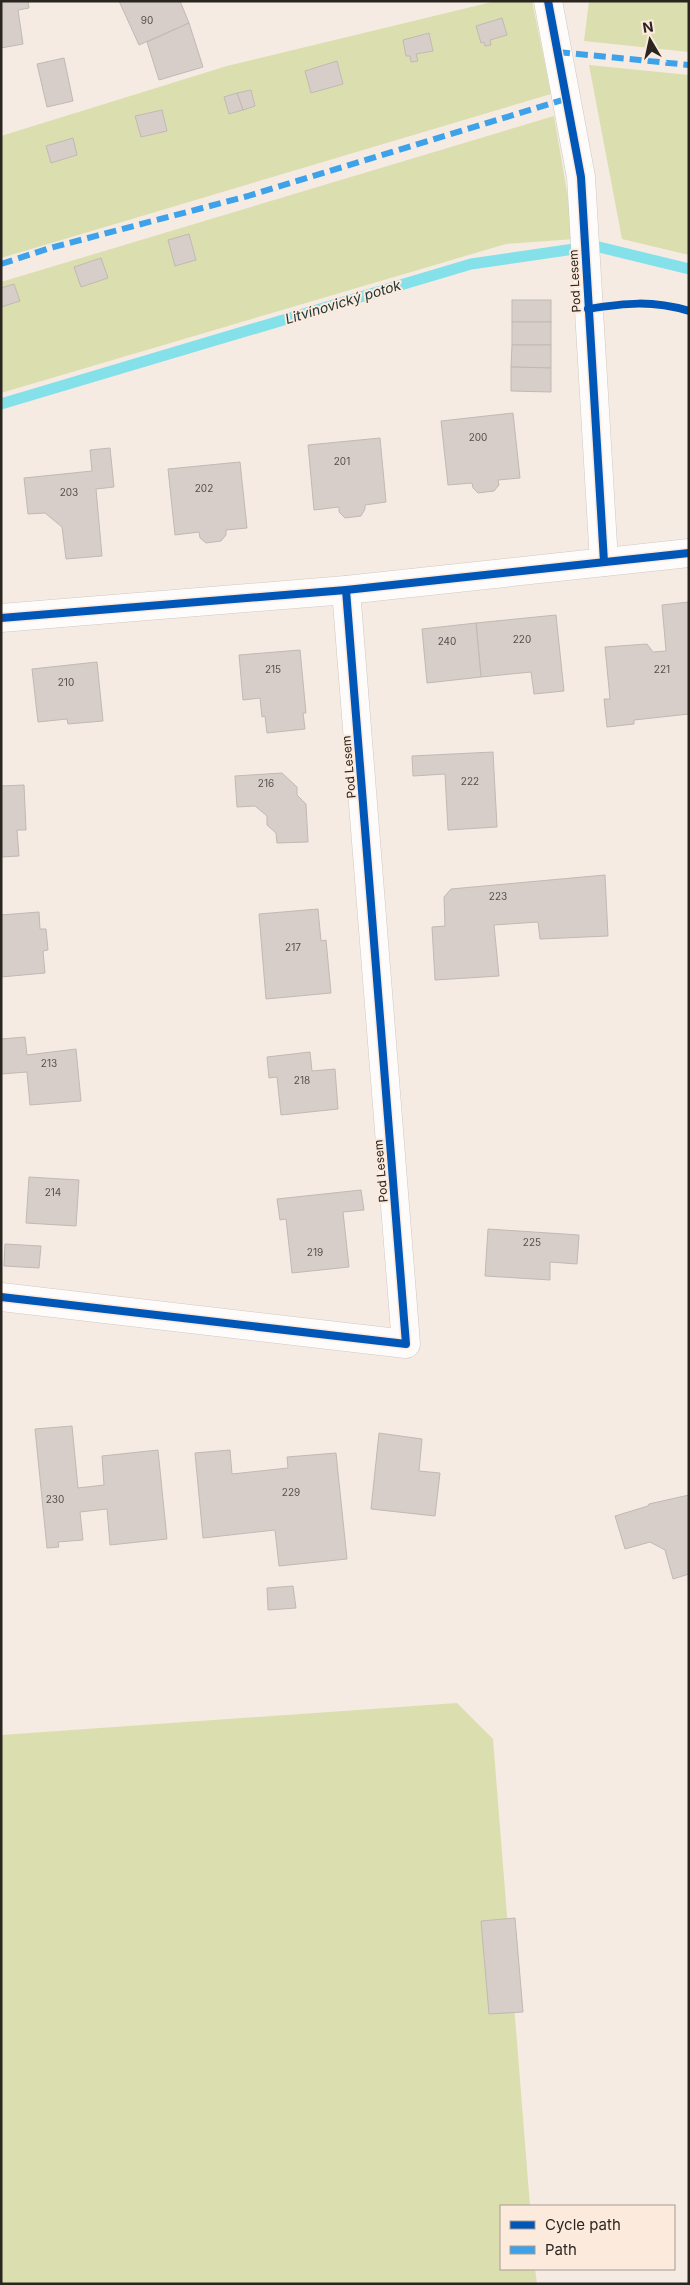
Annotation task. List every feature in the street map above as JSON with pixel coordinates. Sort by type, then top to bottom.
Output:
[{"type":"street","name":"Pod Lesem","points":[[548,1],[581,177],[604,562]]},
{"type":"street","points":[[1,618],[346,590],[689,553]]},
{"type":"street","name":"Pod Lesem","points":[[1,1298],[406,1344],[346,590]]},
{"type":"green space","points":[[496,1],[532,1],[551,94],[1,258],[1,136],[227,66]]},
{"type":"green space","points":[[589,1],[689,1],[689,52],[584,41]]},
{"type":"green space","points":[[589,65],[689,75],[689,255],[622,239]]},
{"type":"green space","points":[[554,116],[575,239],[506,244],[1,393],[1,282]]},
{"type":"green space","points":[[457,1703],[493,1739],[530,2205],[500,2205],[500,2270],[535,2270],[537,2284],[1,2284],[1,1735]]},
{"type":"building","points":[[1,1],[28,1],[29,8],[18,10],[23,44],[1,48]]},
{"type":"building","points":[[119,1],[180,1],[189,23],[139,45]]},
{"type":"building","points":[[502,18],[507,35],[490,40],[491,45],[485,46],[484,42],[481,43],[476,26]]},
{"type":"building","points":[[189,23],[203,67],[159,80],[147,42]]},
{"type":"building","points":[[429,33],[433,51],[416,54],[418,61],[411,62],[410,56],[406,56],[403,40]]},
{"type":"building","points":[[64,58],[73,101],[47,107],[37,64]]},
{"type":"building","points":[[337,61],[343,84],[311,93],[305,71]]},
{"type":"building","points":[[251,90],[255,106],[243,110],[237,93]]},
{"type":"building","points":[[237,93],[243,110],[229,114],[224,97]]},
{"type":"building","points":[[162,110],[167,131],[141,137],[135,116]]},
{"type":"building","points":[[73,138],[77,155],[51,163],[46,146]]},
{"type":"building","points":[[189,234],[196,260],[175,266],[168,240]]},
{"type":"building","points":[[101,258],[108,278],[81,287],[74,267]]},
{"type":"building","points":[[14,284],[20,301],[1,307],[1,288]]},
{"type":"building","points":[[512,300],[551,300],[551,322],[512,322]]},
{"type":"building","points":[[512,322],[551,322],[551,345],[512,345]]},
{"type":"building","points":[[512,345],[551,345],[551,368],[511,367]]},
{"type":"building","points":[[511,367],[551,368],[551,392],[511,391]]},
{"type":"building","points":[[513,413],[520,478],[498,480],[499,485],[494,491],[478,493],[473,488],[472,483],[448,485],[441,421]]},
{"type":"building","points":[[380,438],[386,502],[365,505],[361,516],[345,518],[339,512],[339,507],[314,510],[308,445]]},
{"type":"building","points":[[110,448],[114,487],[96,489],[102,556],[66,559],[62,527],[45,513],[28,514],[24,478],[92,471],[90,450]]},
{"type":"building","points":[[240,462],[247,528],[226,530],[226,535],[221,541],[206,543],[200,538],[199,532],[175,535],[168,469]]},
{"type":"building","points":[[689,602],[689,714],[634,720],[634,724],[607,727],[604,699],[610,699],[605,647],[647,644],[653,652],[666,651],[662,605]]},
{"type":"building","points":[[556,615],[564,691],[534,694],[531,672],[481,677],[476,623]]},
{"type":"building","points":[[476,623],[481,677],[427,683],[422,629]]},
{"type":"building","points":[[300,650],[306,713],[303,713],[305,729],[267,733],[265,716],[262,717],[260,698],[243,700],[239,655]]},
{"type":"building","points":[[97,662],[103,721],[68,724],[67,719],[38,722],[32,669]]},
{"type":"building","points":[[493,752],[497,827],[448,830],[445,774],[413,776],[412,756]]},
{"type":"building","points":[[282,773],[297,787],[297,795],[306,804],[308,842],[277,843],[276,833],[267,825],[267,816],[255,806],[237,807],[235,776]]},
{"type":"building","points":[[24,785],[26,830],[17,830],[19,856],[1,857],[1,786]]},
{"type":"building","points":[[605,875],[608,936],[540,939],[538,922],[494,925],[499,976],[435,980],[432,927],[445,926],[444,897],[451,889]]},
{"type":"building","points":[[318,909],[321,941],[326,940],[331,993],[266,999],[259,914]]},
{"type":"building","points":[[39,912],[40,929],[46,929],[48,950],[43,951],[45,973],[1,977],[1,915]]},
{"type":"building","points":[[25,1037],[27,1055],[76,1049],[81,1101],[30,1105],[27,1072],[1,1074],[1,1039]]},
{"type":"building","points":[[310,1052],[312,1071],[335,1069],[338,1109],[281,1115],[277,1077],[269,1078],[267,1057]]},
{"type":"building","points":[[29,1177],[79,1180],[76,1226],[26,1223]]},
{"type":"building","points":[[361,1190],[364,1210],[343,1212],[349,1267],[292,1273],[286,1219],[280,1220],[277,1199]]},
{"type":"building","points":[[488,1229],[579,1235],[577,1264],[550,1262],[550,1280],[485,1276]]},
{"type":"building","points":[[5,1244],[41,1246],[39,1268],[4,1266]]},
{"type":"building","points":[[72,1426],[78,1488],[104,1485],[102,1456],[158,1450],[167,1539],[110,1545],[107,1509],[80,1512],[83,1540],[58,1542],[59,1547],[47,1548],[35,1429]]},
{"type":"building","points":[[379,1433],[422,1439],[419,1471],[440,1473],[435,1516],[371,1509]]},
{"type":"building","points":[[230,1450],[232,1474],[288,1468],[287,1457],[336,1453],[347,1559],[279,1566],[275,1530],[203,1538],[195,1453]]},
{"type":"building","points":[[689,1495],[689,1574],[673,1579],[665,1550],[650,1542],[625,1549],[615,1516],[648,1506],[649,1504]]},
{"type":"building","points":[[293,1586],[296,1608],[268,1610],[267,1588]]},
{"type":"building","points":[[515,1918],[523,2012],[489,2014],[481,1921]]},
{"type":"waterway","name":"Litvínovický potok","points":[[1,404],[471,264],[595,246],[689,269]]},
{"type":"marked path","points":[[558,52],[689,65]]},
{"type":"marked path","points":[[1,264],[50,248],[248,196],[566,99]]},
{"type":"cycle path","points":[[548,1],[581,177],[604,562]]},
{"type":"cycle path","points":[[588,309],[614,305],[651,304],[689,311]]},
{"type":"cycle path","points":[[1,618],[346,590],[689,553]]},
{"type":"cycle path","points":[[1,1297],[406,1344],[346,590]]}]
